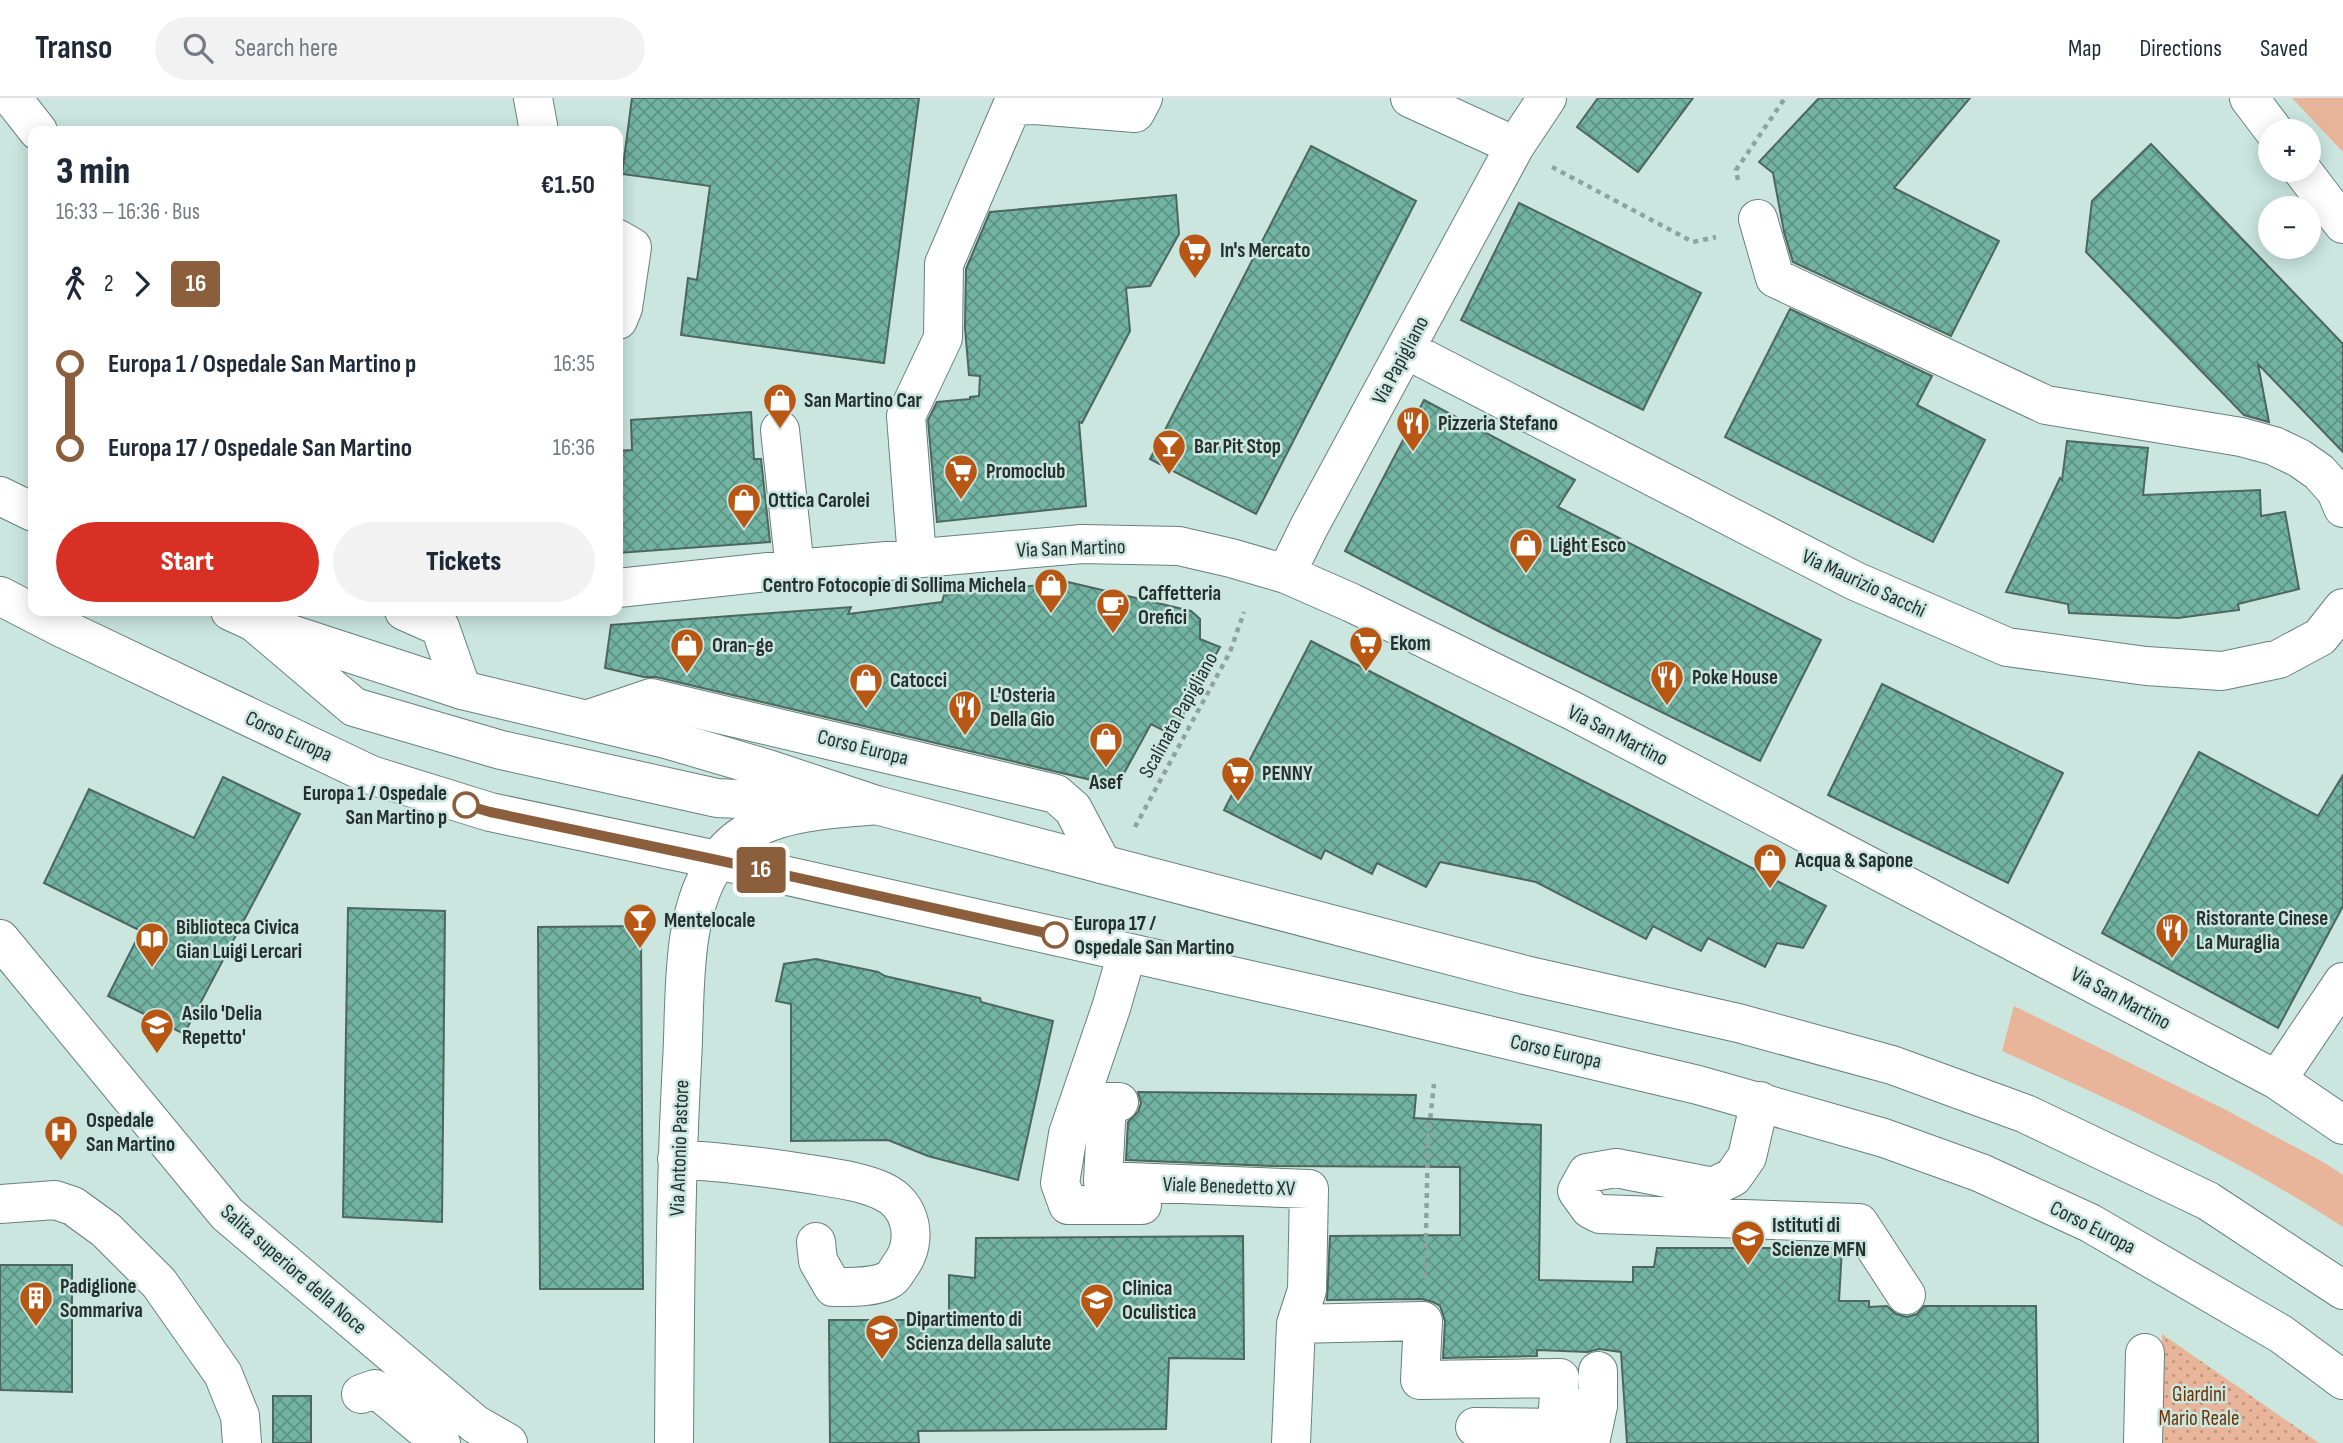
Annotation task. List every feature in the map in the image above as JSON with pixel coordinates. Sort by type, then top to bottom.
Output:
[{"type":"street","points":[[12,98],[34,126]]},
{"type":"street","points":[[533,98],[539,126]]},
{"type":"street","points":[[917,558],[906,415],[943,338],[944,264],[1012,106],[1035,105],[1135,113],[1143,98]]},
{"type":"street","points":[[1409,98],[1515,146]]},
{"type":"street","name":"Via Papigliano","points":[[1286,574],[1515,146],[1547,98]]},
{"type":"street","points":[[2249,98],[2265,119]]},
{"type":"street","points":[[2311,182],[2343,224]]},
{"type":"street","points":[[1742,226],[1775,278],[2046,405],[2274,446],[2299,458],[2319,472],[2336,491],[2343,508]]},
{"type":"street","points":[[623,242],[632,247],[623,308]]},
{"type":"street","name":"Via Maurizio Sacchi","points":[[1405,349],[1855,581],[2007,647],[2146,666],[2222,671],[2279,659],[2320,637],[2343,608]]},
{"type":"street","points":[[780,430],[795,569]]},
{"type":"street","points":[[0,496],[28,510]]},
{"type":"street","name":"Via San Martino","points":[[623,587],[795,569],[1082,544],[1179,546],[1286,574],[1352,603],[1573,711],[2277,1080],[2343,1125]]},
{"type":"street","name":"Corso Europa","points":[[0,596],[28,610]]},
{"type":"street","name":"Corso Europa","points":[[39,616],[371,775],[490,812],[717,860],[1370,1007],[1760,1101],[1884,1138],[1981,1173],[2090,1223],[2281,1334],[2343,1380]]},
{"type":"street","points":[[242,616],[354,707],[501,750],[717,797],[876,805]]},
{"type":"street","points":[[242,616],[462,690],[589,719],[768,769],[876,805],[1525,975],[1738,1023],[1892,1065],[2026,1114],[2208,1202],[2343,1290]]},
{"type":"street","points":[[415,616],[440,627],[462,690]]},
{"type":"street","name":"Corso Europa","points":[[589,719],[652,698],[1056,794],[1073,809],[1102,864]]},
{"type":"street","points":[[717,860],[750,828],[799,813],[876,805]]},
{"type":"street","name":"Via Antonio Pastore","points":[[674,1443],[677,1159],[689,935],[698,897],[717,860]]},
{"type":"street","name":"Salita superiore della Noce","points":[[0,939],[227,1214],[475,1424],[508,1443]]},
{"type":"street","points":[[1127,953],[1068,1134],[1060,1183],[1068,1205],[1174,1206]]},
{"type":"street","points":[[2277,1080],[2343,982]]},
{"type":"street","points":[[1760,1101],[1747,1157],[1733,1177],[1713,1187],[1616,1168],[1587,1173],[1577,1191],[1590,1209],[1601,1214],[1859,1223],[1906,1295]]},
{"type":"street","name":"Viale Benedetto XV","points":[[1119,1102],[1107,1102],[1103,1181],[1309,1189],[1307,1290],[1296,1324],[1291,1443]]},
{"type":"street","points":[[677,1159],[737,1163],[834,1178],[880,1189],[894,1197],[907,1212],[910,1232],[908,1256],[890,1279],[860,1287],[833,1286],[818,1261],[816,1242]]},
{"type":"street","points":[[0,1204],[55,1200],[73,1206],[106,1230],[142,1265],[159,1283],[223,1374],[240,1416],[242,1443]]},
{"type":"street","points":[[1296,1324],[1423,1321],[1420,1380],[1560,1378],[1559,1409],[1589,1395]]},
{"type":"street","points":[[2143,1443],[2145,1353]]},
{"type":"street","points":[[361,1394],[375,1389],[441,1443]]},
{"type":"street","points":[[1475,1427],[1567,1428],[1589,1395]]},
{"type":"street","points":[[1589,1395],[1590,1443]]},
{"type":"path","points":[[1736,170],[1785,98]]},
{"type":"path","points":[[1515,146],[1693,242],[1742,226]]},
{"type":"path","name":"Scalinata Papigliano","points":[[1133,830],[1230,652],[1244,612]]},
{"type":"path","points":[[1423,1321],[1429,1139],[1434,1084]]},
{"type":"green space","points":[[2292,98],[2343,98],[2343,152],[2321,129],[2321,119],[2312,119]]},
{"type":"green space","points":[[2014,1006],[2226,1110],[2343,1175],[2343,1227],[2219,1155],[2002,1051]]},
{"type":"green space","name":"Giardini Mario Reale","points":[[2162,1334],[2319,1443],[2162,1443]]},
{"type":"building","points":[[632,98],[919,98],[884,363],[681,335],[688,278],[697,280],[710,186],[623,174]]},
{"type":"building","points":[[1598,98],[1693,98],[1638,172],[1577,127]]},
{"type":"building","points":[[1819,98],[1970,98],[1894,188],[1999,241],[1951,336],[1793,262],[1784,232],[1773,173],[1759,162]]},
{"type":"building","points":[[2151,144],[2258,255],[2258,259],[2261,259],[2343,344],[2343,452],[2258,364],[2269,422],[2244,415],[2086,252],[2092,201]]},
{"type":"building","points":[[1311,146],[1416,201],[1256,514],[1150,459]]},
{"type":"building","points":[[1176,195],[1179,234],[1150,286],[1126,288],[1130,331],[1082,423],[1079,422],[1086,506],[937,522],[928,420],[937,402],[979,396],[980,376],[969,375],[965,328],[966,269],[990,212]]},
{"type":"building","points":[[1519,203],[1701,293],[1643,410],[1461,320]]},
{"type":"building","points":[[1790,309],[1932,376],[1917,405],[1985,440],[1933,542],[1725,437]]},
{"type":"building","points":[[1424,400],[1575,480],[1558,507],[1821,640],[1760,761],[1496,630],[1345,551]]},
{"type":"building","points":[[751,412],[754,459],[761,459],[770,542],[623,553],[623,451],[632,450],[631,420]]},
{"type":"building","points":[[2067,441],[2148,448],[2143,495],[2260,490],[2261,516],[2285,512],[2299,589],[2238,604],[2239,610],[2178,618],[2069,613],[2068,604],[2006,592],[2060,478],[2062,480]]},
{"type":"building","points":[[1068,582],[1191,611],[1200,619],[1200,639],[1220,647],[1172,735],[1151,724],[1117,786],[656,677],[605,668],[611,625],[851,607],[848,614],[942,602],[944,595]]},
{"type":"building","points":[[1311,641],[1826,906],[1803,948],[1777,943],[1765,967],[1708,938],[1701,951],[1653,926],[1646,939],[1536,882],[1440,862],[1426,887],[1377,863],[1372,874],[1325,850],[1321,859],[1224,810]]},
{"type":"building","points":[[1882,684],[2063,773],[2008,883],[1828,795]]},
{"type":"building","points":[[2199,752],[2318,816],[2343,775],[2343,906],[2278,1028],[2102,933]]},
{"type":"building","points":[[223,777],[300,814],[184,1034],[108,996],[141,931],[44,883],[89,789],[194,838]]},
{"type":"building","points":[[348,908],[445,911],[442,1222],[343,1217]]},
{"type":"building","points":[[641,926],[643,1289],[540,1289],[538,927]]},
{"type":"building","points":[[816,959],[980,998],[981,1002],[1053,1021],[1018,1180],[928,1156],[888,1140],[791,1141],[791,1004],[776,1001],[784,964]]},
{"type":"building","name":"Istituti di Scienze MFN","points":[[1138,1092],[1416,1095],[1414,1118],[1541,1125],[1539,1280],[1633,1282],[1633,1267],[1654,1267],[1657,1248],[1842,1248],[1839,1301],[1869,1301],[1869,1307],[1887,1306],[1896,1314],[1907,1317],[1917,1314],[1924,1306],[2036,1306],[2038,1443],[1627,1443],[1621,1352],[1599,1349],[1588,1352],[1537,1350],[1537,1356],[1443,1358],[1445,1321],[1440,1306],[1433,1302],[1422,1299],[1327,1300],[1330,1236],[1460,1235],[1460,1167],[1273,1166],[1126,1160],[1128,1122],[1138,1112],[1141,1103]]},
{"type":"building","name":"Clinica Oculistica","points":[[1243,1236],[1244,1359],[1169,1358],[1166,1429],[918,1431],[919,1443],[830,1443],[829,1320],[949,1320],[949,1275],[975,1278],[976,1238]]},
{"type":"building","name":"Padiglione Sommariva","points":[[0,1265],[72,1265],[72,1392],[0,1390]]},
{"type":"building","points":[[273,1396],[311,1396],[311,1443],[273,1443]]},
{"type":"bus line","name":"16","points":[[466,805],[1055,935]]},
{"type":"place","name":"In's Mercato","points":[[1195,280]]},
{"type":"place","name":"San Martino Car","points":[[780,430]]},
{"type":"place","name":"Pizzeria Stefano","points":[[1413,453]]},
{"type":"place","name":"Bar Pit Stop","points":[[1169,476]]},
{"type":"place","name":"Promoclub","points":[[961,501]]},
{"type":"place","name":"Ottica Carolei","points":[[744,530]]},
{"type":"place","name":"Light Esco","points":[[1526,575]]},
{"type":"place","name":"Centro Fotocopie di Sollima Michela","points":[[1051,615]]},
{"type":"place","name":"Caffetteria Orefici","points":[[1113,635]]},
{"type":"place","name":"Ekom","points":[[1366,673]]},
{"type":"place","name":"Oran-ge","points":[[687,675]]},
{"type":"place","name":"Poke House","points":[[1667,707]]},
{"type":"place","name":"Catocci","points":[[866,710]]},
{"type":"place","name":"L'Osteria Della Gio","points":[[965,737]]},
{"type":"place","name":"Asef","points":[[1106,769]]},
{"type":"place","name":"PENNY","points":[[1238,803]]},
{"type":"place","name":"Europa 1 / Ospedale San Martino p","points":[[466,805]]},
{"type":"place","name":"Acqua & Sapone","points":[[1770,890]]},
{"type":"place","name":"Europa 17 / Ospedale San Martino","points":[[1055,935]]},
{"type":"place","name":"Mentelocale","points":[[640,950]]},
{"type":"place","name":"Ristorante Cinese La Muraglia","points":[[2172,960]]},
{"type":"place","name":"Biblioteca Civica Gian Luigi Lercari","points":[[152,969]]},
{"type":"place","name":"Asilo 'Delia Repetto'","points":[[157,1055]]},
{"type":"place","name":"Ospedale San Martino","points":[[61,1162]]},
{"type":"place","name":"Istituti di Scienze MFN","points":[[1748,1267]]},
{"type":"place","name":"Padiglione Sommariva","points":[[36,1328]]},
{"type":"place","name":"Clinica Oculistica","points":[[1097,1330]]},
{"type":"place","name":"Dipartimento di Scienza della salute","points":[[882,1361]]}]
